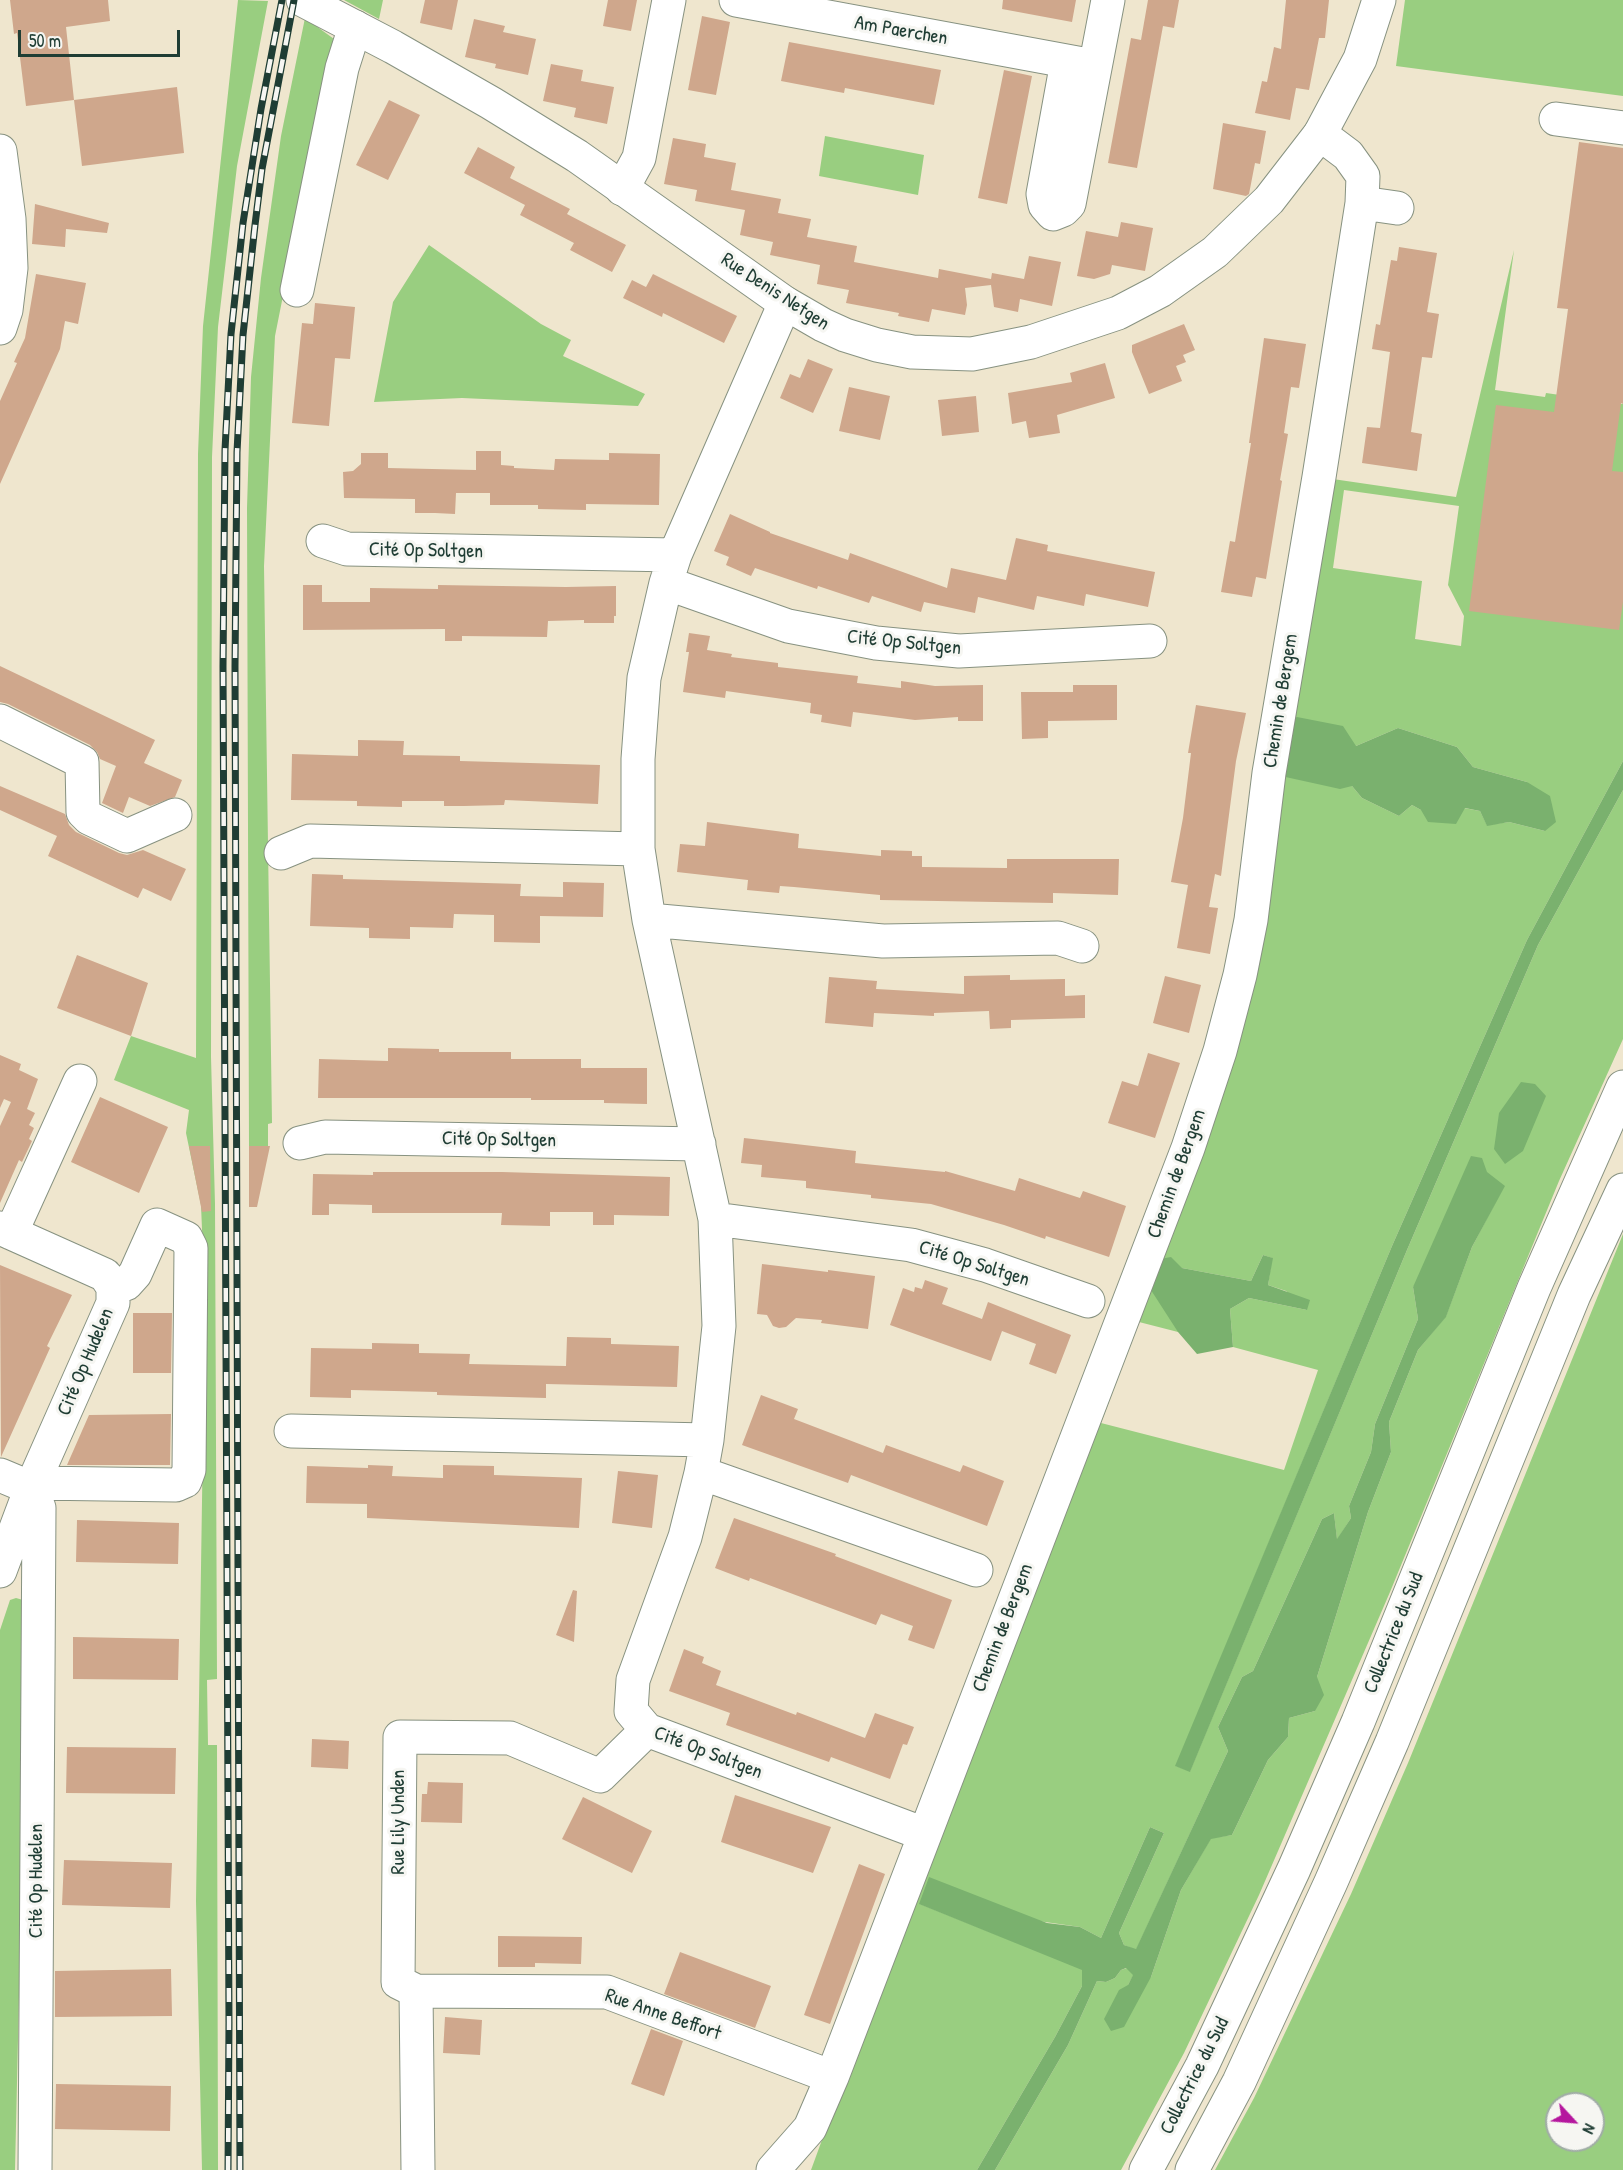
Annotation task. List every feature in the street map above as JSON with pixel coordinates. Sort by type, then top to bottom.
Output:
[{"type":"main road","name":"Rue Denis Netgen","points":[[303,0],[491,103],[577,156],[786,303],[844,335],[912,352],[972,354],[1031,342],[1118,313],[1188,273],[1238,232],[1269,200],[1320,134],[1360,59],[1379,0]]},
{"type":"main road","points":[[622,189],[639,158],[669,0]]},
{"type":"main road","name":"Am Paerchen","points":[[735,0],[1081,64],[1108,0]]},
{"type":"main road","points":[[297,290],[342,68],[355,27]]},
{"type":"main road","points":[[1556,119],[1623,128]]},
{"type":"main road","name":"Chemin de Bergem","points":[[773,2170],[810,2128],[832,2077],[1188,1148],[1220,1051],[1238,986],[1251,920],[1269,773],[1362,203],[1363,176],[1348,155],[1320,134]]},
{"type":"main road","points":[[0,151],[2,183],[9,219],[11,268],[6,310],[0,328]]},
{"type":"main road","points":[[1362,203],[1397,208]]},
{"type":"main road","name":"Cité Op Soltgen","points":[[786,303],[671,569],[644,678],[638,759],[638,849],[650,921],[716,1219],[719,1326],[707,1440],[701,1473],[685,1537],[633,1680],[632,1711],[647,1730],[924,1834]]},
{"type":"main road","name":"Cité Op Soltgen","points":[[323,542],[347,549],[671,569],[788,626],[876,644],[959,651],[1150,642]]},
{"type":"main road","points":[[0,721],[82,762],[83,812],[89,818],[127,836],[175,815]]},
{"type":"main road","points":[[281,853],[310,841],[638,849]]},
{"type":"main road","points":[[650,921],[883,942],[1058,938],[1082,946]]},
{"type":"main road","points":[[6,1230],[81,1081]]},
{"type":"main road","name":"Collectrice du Sud","points":[[1146,2170],[1202,2066],[1294,1869],[1362,1711],[1534,1288],[1623,1087]]},
{"type":"main road","name":"Cité Op Soltgen","points":[[300,1143],[326,1137],[699,1144]]},
{"type":"main road","name":"Collectrice du Sud","points":[[1192,2170],[1239,2082],[1345,1850],[1392,1742],[1574,1295],[1623,1190]]},
{"type":"main road","name":"Cité Op Soltgen","points":[[716,1219],[911,1245],[984,1265],[1088,1301]]},
{"type":"main road","points":[[0,1475],[32,1485],[176,1485],[185,1480],[189,1470],[191,1248],[186,1238],[157,1225],[135,1274],[126,1284],[113,1287]]},
{"type":"main road","name":"Cité Op Hudelen","points":[[0,1570],[32,1485],[113,1303],[113,1287],[105,1275],[6,1230]]},
{"type":"main road","points":[[291,1431],[707,1440]]},
{"type":"main road","points":[[701,1473],[976,1570]]},
{"type":"main road","name":"Cité Op Hudelen","points":[[32,1485],[39,1508],[35,2170]]},
{"type":"main road","points":[[0,1586],[17,1584],[38,1591]]},
{"type":"main road","name":"Rue Lily Unden","points":[[416,1991],[398,1982],[400,1737],[510,1738],[600,1776],[647,1730]]},
{"type":"main road","points":[[416,1991],[418,2170]]},
{"type":"main road","name":"Rue Anne Beffort","points":[[416,1991],[607,1992],[832,2077]]},
{"type":"green space","points":[[238,0],[268,1],[237,166],[218,327],[212,457],[211,1057],[215,1204],[217,1679],[207,1680],[208,1745],[217,1745],[218,2170],[202,2170],[196,1901],[205,1301],[201,1205],[186,1133],[189,1110],[114,1080],[131,1036],[196,1058],[198,454],[203,326]]},
{"type":"green space","points":[[344,0],[383,0],[379,19]]},
{"type":"green space","points":[[1405,0],[1623,0],[1623,96],[1396,66]]},
{"type":"green space","points":[[305,18],[334,39],[275,336],[264,566],[272,1123],[268,1124],[268,1146],[249,1146],[247,508],[251,377],[261,278],[281,136]]},
{"type":"green space","points":[[825,136],[924,155],[918,195],[819,176]]},
{"type":"green space","points":[[429,245],[541,324],[571,340],[563,356],[645,394],[638,406],[462,398],[374,402],[393,302]]},
{"type":"green space","points":[[1514,250],[1495,390],[1545,397],[1546,393],[1623,404],[1623,761],[1527,940],[1392,1246],[1176,1766],[1190,1771],[1407,1250],[1538,945],[1623,790],[1623,1039],[1559,1181],[1390,1592],[1259,1895],[1184,2053],[1121,2170],[995,2170],[1068,2045],[1097,1981],[1106,1982],[1127,1968],[1134,1974],[1128,1985],[1151,1977],[1181,1890],[1211,1838],[1232,1835],[1268,1760],[1288,1737],[1289,1718],[1315,1711],[1317,1677],[1368,1512],[1391,1452],[1389,1422],[1418,1350],[1446,1316],[1472,1247],[1504,1186],[1413,1287],[1418,1319],[1375,1424],[1371,1452],[1349,1506],[1351,1518],[1337,1540],[1334,1513],[1322,1519],[1253,1671],[1242,1677],[1218,1727],[1228,1751],[1136,1950],[1124,1945],[1119,1933],[1164,1833],[1150,1827],[1101,1938],[1080,1927],[920,1904],[1082,1969],[1082,1986],[1055,2037],[977,2170],[811,2170],[1220,1051],[1319,477],[1456,497]],"holes":[[[1344,490],[1459,506],[1448,585],[1464,616],[1461,646],[1415,639],[1422,581],[1333,568]],[[1398,728],[1457,747],[1473,767],[1527,782],[1545,831],[1509,822],[1487,825],[1480,811],[1464,808],[1421,810],[1412,805],[1399,816],[1362,798],[1352,786],[1356,746]],[[1263,1255],[1272,1258],[1268,1285],[1286,1291],[1307,1310],[1249,1298],[1230,1309],[1233,1347],[1318,1370],[1284,1470],[1101,1423],[1139,1322],[1178,1332],[1182,1268],[1251,1281]]]},
{"type":"green space","points":[[1297,717],[1343,726],[1356,746],[1398,728],[1457,747],[1473,767],[1527,782],[1550,796],[1556,822],[1545,831],[1509,822],[1487,826],[1480,811],[1465,808],[1456,824],[1428,822],[1421,810],[1412,805],[1399,816],[1362,798],[1352,786],[1340,789],[1281,776],[1290,721]]},
{"type":"green space","points":[[1623,761],[1623,790],[1538,945],[1407,1250],[1190,1772],[1175,1766],[1392,1246],[1527,940]]},
{"type":"green space","points":[[1521,1082],[1535,1084],[1546,1096],[1523,1151],[1505,1164],[1494,1149],[1499,1113]]},
{"type":"green space","points":[[1471,1156],[1482,1158],[1487,1172],[1505,1186],[1472,1247],[1446,1317],[1418,1350],[1389,1422],[1391,1452],[1368,1512],[1317,1677],[1324,1695],[1315,1711],[1289,1718],[1288,1737],[1268,1760],[1232,1835],[1211,1839],[1181,1890],[1151,1977],[1124,2027],[1111,2031],[1104,2019],[1119,1990],[1128,1985],[1133,1975],[1126,1968],[1121,1970],[1115,1978],[1106,1982],[1097,1981],[1068,2045],[995,2170],[977,2170],[1055,2037],[1082,1986],[1082,1970],[919,1904],[929,1877],[1047,1923],[1080,1927],[1101,1938],[1150,1827],[1164,1833],[1119,1933],[1124,1945],[1136,1949],[1228,1751],[1218,1727],[1242,1677],[1253,1671],[1322,1519],[1334,1513],[1337,1539],[1351,1518],[1349,1506],[1371,1452],[1375,1424],[1418,1319],[1413,1287]]},
{"type":"green space","points":[[1623,1234],[1623,2170],[1215,2170],[1254,2098],[1351,1894],[1408,1763]]},
{"type":"green space","points":[[1263,1255],[1273,1258],[1268,1285],[1310,1300],[1307,1310],[1249,1298],[1230,1309],[1233,1347],[1197,1354],[1178,1332],[1149,1287],[1160,1259],[1171,1257],[1182,1268],[1251,1281]]},
{"type":"green space","points":[[16,1598],[23,1600],[22,1864],[15,2170],[0,2170],[0,1630],[10,1600]]},
{"type":"building","points":[[10,0],[108,0],[110,21],[66,27],[74,100],[26,106],[17,33],[14,34]]},
{"type":"building","points":[[425,0],[458,0],[452,30],[420,23]]},
{"type":"building","points":[[608,0],[637,0],[631,31],[603,26]]},
{"type":"building","points":[[1003,0],[1076,0],[1072,22],[1002,9]]},
{"type":"building","points":[[1148,0],[1179,0],[1174,28],[1163,26],[1137,168],[1108,163],[1131,38],[1141,40]]},
{"type":"building","points":[[1286,0],[1329,0],[1325,38],[1319,38],[1309,90],[1296,88],[1290,120],[1255,113],[1262,81],[1267,82],[1274,47],[1281,49]]},
{"type":"building","points":[[702,16],[730,22],[716,95],[688,90]]},
{"type":"building","points":[[474,19],[505,26],[503,32],[536,39],[528,75],[495,68],[496,64],[465,57]]},
{"type":"building","points":[[789,42],[941,70],[934,105],[845,88],[844,93],[781,81]]},
{"type":"building","points":[[551,64],[583,70],[581,81],[614,87],[607,124],[574,117],[576,108],[543,101]]},
{"type":"building","points":[[1004,70],[1032,76],[1007,204],[978,198]]},
{"type":"building","points":[[177,87],[184,153],[82,166],[74,100]]},
{"type":"building","points":[[389,100],[420,115],[388,180],[356,165]]},
{"type":"building","points":[[1223,123],[1266,131],[1260,164],[1255,163],[1249,194],[1246,196],[1213,189]]},
{"type":"building","points":[[673,138],[706,144],[704,157],[736,163],[731,190],[781,199],[778,213],[811,219],[807,237],[857,246],[854,262],[938,278],[939,269],[991,279],[992,273],[1024,279],[1029,256],[1061,262],[1052,306],[1020,299],[1018,312],[994,307],[991,285],[965,288],[967,305],[965,315],[932,309],[929,322],[898,316],[899,313],[846,303],[849,290],[817,284],[820,265],[770,255],[773,242],[740,235],[745,210],[695,201],[697,190],[664,184]]},
{"type":"building","points":[[1579,142],[1623,148],[1623,404],[1621,403],[1612,471],[1623,472],[1623,602],[1619,630],[1469,611],[1496,405],[1554,412],[1568,309],[1557,308]]},
{"type":"building","points":[[478,147],[515,167],[510,178],[570,209],[567,214],[626,245],[612,272],[570,250],[574,243],[520,215],[525,205],[464,173]]},
{"type":"building","points":[[35,204],[109,223],[107,233],[66,229],[65,247],[32,244]]},
{"type":"building","points":[[1121,222],[1153,228],[1145,271],[1112,265],[1110,274],[1094,279],[1077,276],[1086,231],[1118,237]]},
{"type":"building","points":[[1399,247],[1437,253],[1427,312],[1439,314],[1432,358],[1422,357],[1411,432],[1422,434],[1417,471],[1362,463],[1367,427],[1380,428],[1390,352],[1372,349],[1376,324],[1380,325],[1391,260],[1397,261]]},
{"type":"building","points":[[36,274],[86,283],[78,324],[65,321],[60,349],[0,484],[0,401],[25,338]]},
{"type":"building","points":[[653,274],[737,316],[724,343],[663,313],[662,317],[623,298],[632,280],[646,287]]},
{"type":"building","points":[[315,303],[355,307],[350,359],[335,358],[329,426],[292,423],[302,323],[313,324]]},
{"type":"building","points":[[1184,324],[1195,350],[1183,355],[1186,362],[1176,366],[1182,381],[1149,394],[1132,352],[1132,345]]},
{"type":"building","points":[[1264,338],[1306,344],[1299,388],[1291,387],[1284,433],[1288,434],[1280,480],[1282,481],[1266,579],[1256,577],[1252,597],[1221,592],[1230,541],[1235,542],[1251,443],[1249,443]]},
{"type":"building","points":[[808,359],[833,369],[813,413],[780,398],[790,374],[800,378]]},
{"type":"building","points":[[1105,363],[1115,398],[1057,415],[1060,433],[1029,438],[1026,421],[1012,424],[1008,393],[1072,382],[1070,373]]},
{"type":"building","points":[[849,387],[890,396],[880,440],[839,431]]},
{"type":"building","points":[[976,396],[979,432],[942,436],[938,400]]},
{"type":"building","points":[[476,451],[501,451],[501,465],[554,470],[555,459],[609,460],[609,453],[660,454],[659,505],[586,504],[586,510],[538,509],[538,505],[490,505],[490,493],[456,493],[455,514],[415,513],[415,499],[344,498],[343,472],[353,471],[361,464],[361,453],[388,453],[388,468],[476,470]]},
{"type":"building","points":[[730,514],[770,533],[848,560],[850,553],[947,588],[951,568],[1006,580],[1016,538],[1048,545],[1047,551],[1155,572],[1148,607],[1086,594],[1084,606],[1037,596],[1034,610],[978,597],[975,613],[924,602],[921,612],[872,596],[869,603],[818,586],[817,589],[755,568],[751,576],[726,565],[729,557],[714,551]]},
{"type":"building","points":[[303,585],[322,585],[322,602],[370,602],[370,588],[438,589],[438,585],[616,586],[616,616],[614,616],[614,623],[584,623],[584,620],[548,621],[547,637],[462,636],[462,641],[445,641],[445,629],[303,630]]},
{"type":"building","points":[[689,633],[710,636],[707,650],[732,654],[731,657],[778,663],[778,667],[858,676],[857,683],[901,688],[901,681],[935,686],[983,685],[983,721],[958,721],[958,717],[915,720],[853,712],[851,727],[821,722],[822,715],[810,713],[811,703],[726,691],[725,698],[683,692],[689,652],[686,652]]},
{"type":"building","points":[[0,666],[155,740],[144,763],[182,780],[175,797],[150,806],[129,797],[123,813],[102,803],[116,766],[100,759],[90,745],[0,702]]},
{"type":"building","points":[[1073,685],[1117,685],[1117,720],[1048,721],[1048,738],[1022,739],[1021,692],[1073,692]]},
{"type":"building","points":[[1196,705],[1246,713],[1236,761],[1221,876],[1215,874],[1209,907],[1218,908],[1210,954],[1177,948],[1188,885],[1171,882],[1183,818],[1191,753],[1188,753]]},
{"type":"building","points":[[358,740],[404,741],[403,755],[460,756],[460,761],[600,765],[598,804],[505,800],[504,805],[444,806],[444,801],[402,801],[402,807],[357,806],[357,801],[291,800],[292,754],[358,756]]},
{"type":"building","points":[[0,786],[65,814],[69,825],[76,832],[119,853],[127,855],[143,850],[186,869],[171,901],[143,888],[138,898],[48,856],[57,836],[0,810]]},
{"type":"building","points":[[707,822],[799,834],[798,848],[881,856],[881,850],[912,851],[912,856],[922,856],[922,867],[1007,868],[1007,859],[1119,859],[1118,895],[1053,893],[1053,903],[880,900],[880,895],[780,886],[779,893],[747,890],[748,880],[677,872],[680,844],[705,846]]},
{"type":"building","points":[[312,874],[343,875],[343,879],[521,884],[520,896],[563,897],[563,882],[604,883],[603,917],[540,916],[540,943],[494,942],[494,915],[454,914],[453,928],[410,927],[410,939],[369,938],[369,928],[310,926]]},
{"type":"building","points":[[77,955],[148,983],[131,1036],[57,1008]]},
{"type":"building","points":[[1010,975],[1010,980],[1065,979],[1065,996],[1085,995],[1085,1018],[1011,1020],[1011,1028],[990,1029],[989,1011],[934,1013],[934,1016],[874,1013],[873,1027],[825,1023],[829,977],[877,981],[876,989],[964,994],[964,976]]},
{"type":"building","points":[[1165,976],[1201,985],[1189,1033],[1153,1023]]},
{"type":"building","points":[[388,1048],[439,1049],[439,1052],[511,1052],[511,1059],[581,1059],[581,1068],[647,1068],[647,1104],[604,1103],[604,1100],[531,1100],[531,1098],[318,1098],[319,1059],[388,1061]]},
{"type":"building","points":[[1148,1053],[1180,1063],[1155,1138],[1108,1123],[1122,1081],[1138,1086]]},
{"type":"building","points":[[0,1055],[21,1064],[19,1070],[38,1079],[27,1109],[35,1113],[29,1125],[34,1128],[29,1139],[32,1141],[22,1162],[19,1160],[0,1203],[0,1126],[11,1102],[4,1099],[0,1108]]},
{"type":"building","points":[[100,1097],[168,1127],[139,1193],[71,1162]]},
{"type":"building","points":[[744,1138],[856,1151],[855,1163],[945,1171],[1015,1191],[1019,1178],[1080,1198],[1083,1191],[1126,1206],[1109,1257],[1046,1236],[1045,1239],[931,1204],[806,1188],[806,1181],[761,1177],[762,1165],[741,1163]]},
{"type":"building","points":[[189,1146],[210,1146],[211,1211],[202,1212]]},
{"type":"building","points":[[249,1146],[270,1146],[257,1207],[249,1207]]},
{"type":"building","points":[[373,1172],[502,1172],[670,1177],[669,1216],[614,1215],[614,1225],[593,1225],[593,1212],[550,1212],[550,1226],[501,1225],[502,1213],[372,1213],[372,1205],[329,1204],[329,1215],[312,1215],[313,1174],[373,1175]]},
{"type":"building","points":[[762,1264],[875,1276],[868,1329],[821,1323],[822,1320],[796,1318],[786,1327],[773,1326],[767,1315],[757,1314]]},
{"type":"building","points":[[0,1265],[72,1295],[47,1346],[50,1348],[1,1457]]},
{"type":"building","points":[[925,1280],[948,1288],[942,1304],[982,1319],[988,1302],[1071,1335],[1056,1374],[1029,1364],[1036,1344],[1002,1331],[991,1361],[890,1325],[903,1288],[914,1292],[915,1287],[922,1289]]},
{"type":"building","points":[[133,1313],[172,1313],[171,1373],[133,1373]]},
{"type":"building","points":[[567,1337],[611,1338],[611,1344],[679,1346],[677,1387],[546,1384],[546,1398],[351,1390],[351,1398],[310,1397],[311,1348],[372,1349],[372,1343],[419,1344],[419,1353],[470,1354],[469,1364],[566,1366]]},
{"type":"building","points":[[761,1395],[798,1409],[794,1419],[883,1453],[886,1445],[960,1472],[963,1465],[1004,1481],[987,1526],[851,1475],[848,1483],[742,1445]]},
{"type":"building","points":[[171,1414],[170,1465],[67,1465],[89,1415]]},
{"type":"building","points":[[368,1465],[393,1466],[392,1476],[443,1478],[443,1465],[494,1466],[494,1475],[582,1478],[579,1528],[367,1518],[367,1504],[306,1503],[307,1466],[368,1468]]},
{"type":"building","points":[[618,1471],[658,1475],[652,1528],[612,1523]]},
{"type":"building","points":[[734,1518],[836,1554],[835,1556],[952,1600],[934,1649],[908,1640],[913,1626],[881,1614],[876,1625],[750,1578],[749,1581],[715,1568]]},
{"type":"building","points":[[77,1520],[179,1523],[178,1564],[76,1562]]},
{"type":"building","points":[[573,1590],[577,1591],[574,1642],[556,1635]]},
{"type":"building","points":[[73,1637],[179,1639],[178,1680],[73,1679]]},
{"type":"building","points":[[684,1649],[704,1657],[702,1663],[721,1671],[716,1685],[796,1715],[797,1712],[865,1738],[875,1713],[914,1727],[907,1745],[903,1744],[890,1779],[831,1757],[829,1762],[726,1725],[730,1713],[669,1691]]},
{"type":"building","points":[[312,1739],[349,1741],[348,1769],[311,1767]]},
{"type":"building","points":[[67,1747],[176,1748],[175,1794],[66,1793]]},
{"type":"building","points":[[428,1782],[463,1783],[462,1823],[421,1822],[422,1794],[427,1794]]},
{"type":"building","points":[[735,1795],[831,1827],[813,1873],[721,1842]]},
{"type":"building","points":[[583,1797],[652,1831],[632,1873],[562,1839]]},
{"type":"building","points":[[64,1860],[172,1863],[170,1908],[62,1905]]},
{"type":"building","points":[[859,1864],[885,1874],[830,2024],[804,2015]]},
{"type":"building","points":[[498,1936],[582,1937],[581,1964],[535,1963],[535,1967],[498,1967]]},
{"type":"building","points":[[680,1952],[771,1986],[755,2028],[664,1994]]},
{"type":"building","points":[[171,1969],[172,2016],[55,2017],[55,1971]]},
{"type":"building","points":[[445,2017],[482,2020],[480,2055],[443,2053]]},
{"type":"building","points":[[651,2029],[683,2041],[664,2096],[631,2084]]},
{"type":"building","points":[[56,2084],[171,2086],[170,2131],[55,2129]]},
{"type":"railway","points":[[228,2170],[223,666],[225,450],[231,334],[243,223],[261,109],[282,0]]},
{"type":"railway","points":[[240,2170],[235,666],[237,452],[243,335],[262,169],[294,0]]}]
